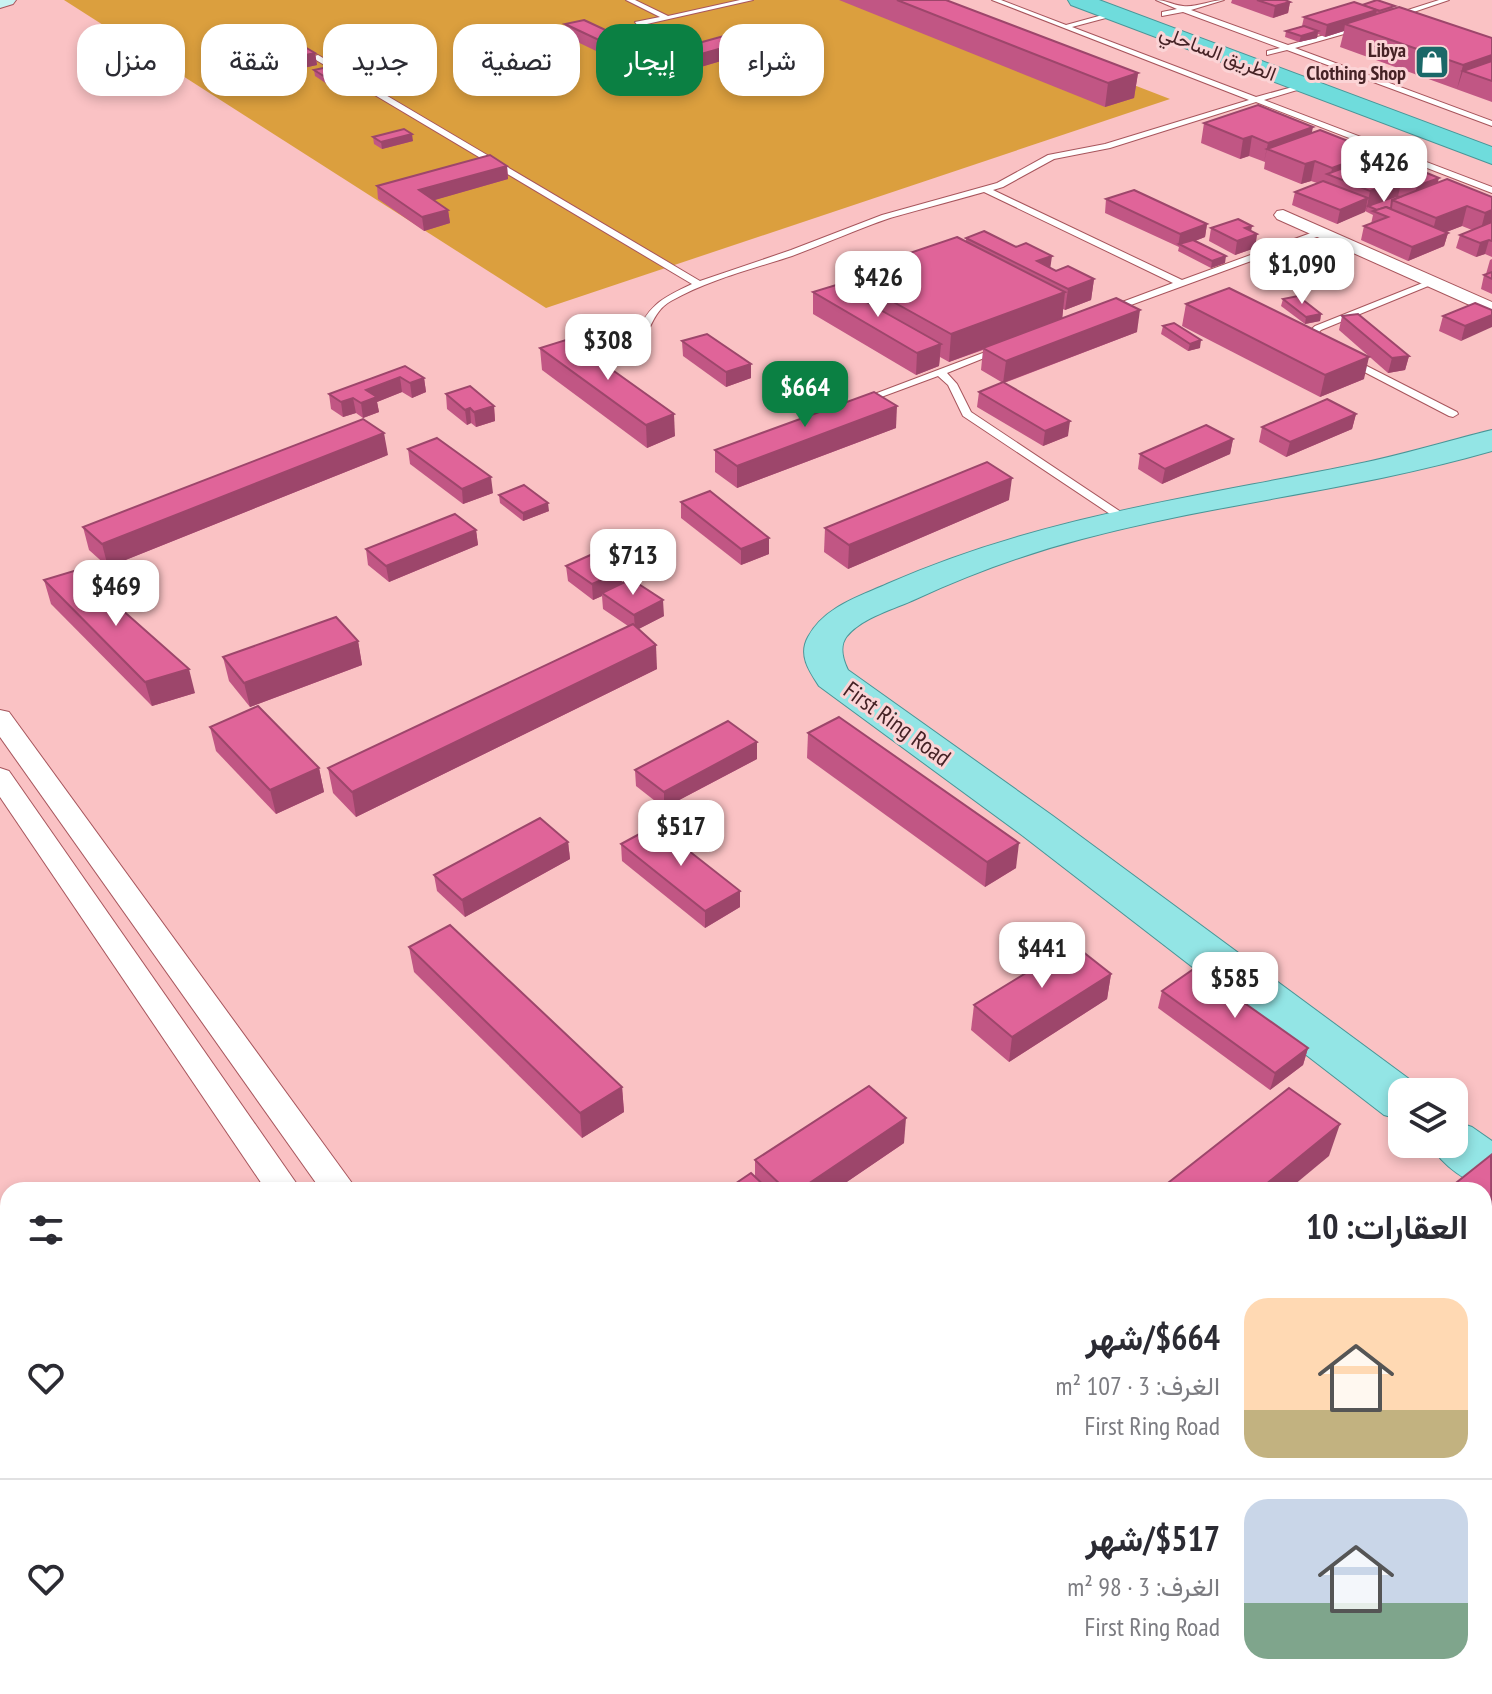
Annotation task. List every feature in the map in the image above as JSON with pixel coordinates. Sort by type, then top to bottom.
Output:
[{"type":"highway","name":"الطريق الساحلي","points":[[1079,0],[1121,7],[1304,85],[1492,156]]},
{"type":"highway","points":[[1121,7],[1172,6],[1279,50],[1440,107],[1492,135]]},
{"type":"main road","points":[[0,2],[6,0]]},
{"type":"main road","name":"First Ring Road","points":[[1388,1090],[1038,826],[833,678],[822,651],[828,634],[843,620],[880,601],[995,554],[1123,518],[1409,462],[1492,440]]},
{"type":"main road","points":[[1468,1152],[1492,1170]]},
{"type":"street","points":[[1283,215],[1492,309]]},
{"type":"street","points":[[0,718],[334,1182]]},
{"type":"street","points":[[0,777],[278,1182]]},
{"type":"lane","points":[[629,0],[667,18]]},
{"type":"lane","points":[[638,24],[750,0]]},
{"type":"lane","points":[[995,0],[1492,190]]},
{"type":"lane","points":[[1172,6],[1198,6],[1221,0]]},
{"type":"lane","points":[[1388,18],[1446,0]]},
{"type":"lane","points":[[1198,6],[1300,45],[1440,107],[1492,124]]},
{"type":"lane","points":[[1065,27],[1121,7]]},
{"type":"lane","points":[[1279,50],[1373,22]]},
{"type":"lane","points":[[315,57],[699,284]]},
{"type":"lane","points":[[639,340],[646,321],[656,308],[665,300],[699,284],[885,217],[1000,185],[1051,157],[1107,146],[1304,85]]},
{"type":"lane","points":[[1440,107],[1492,118]]},
{"type":"lane","points":[[985,189],[1182,284]]},
{"type":"lane","points":[[1097,315],[1322,232]]},
{"type":"lane","points":[[1330,350],[1316,343],[1311,334],[1433,282]]},
{"type":"lane","points":[[853,404],[1011,346]]},
{"type":"lane","points":[[1344,357],[1453,414]]},
{"type":"lane","points":[[940,372],[952,384],[967,414],[1123,518]]},
{"type":"shaded area","points":[[64,0],[914,0],[1170,99],[546,308],[214,96],[307,96],[307,24],[201,24],[201,88],[185,77],[185,24],[102,24]]},
{"type":"building","points":[[897,0],[946,0],[1138,73],[1108,83]]},
{"type":"building","points":[[1257,0],[1285,0],[1290,2],[1275,6]]},
{"type":"building","points":[[1377,0],[1395,6],[1379,11],[1362,5]]},
{"type":"building","points":[[1354,2],[1377,10],[1327,25],[1304,17]]},
{"type":"building","points":[[1399,7],[1492,38],[1492,55],[1463,65],[1345,24]]},
{"type":"building","points":[[584,20],[596,26],[596,39],[580,31],[580,24],[565,24]]},
{"type":"building","points":[[1304,26],[1318,31],[1301,36],[1286,31]]},
{"type":"building","points":[[719,37],[719,49],[703,53],[703,42]]},
{"type":"building","points":[[1492,61],[1492,81],[1463,71]]},
{"type":"building","points":[[1258,105],[1313,127],[1268,143],[1252,136],[1243,139],[1204,123]]},
{"type":"building","points":[[404,129],[412,134],[381,142],[373,137]]},
{"type":"building","points":[[1320,130],[1376,152],[1332,168],[1315,161],[1305,164],[1267,149]]},
{"type":"building","points":[[1381,154],[1439,178],[1417,186],[1402,180],[1370,191],[1327,174]]},
{"type":"building","points":[[490,155],[507,166],[419,190],[448,210],[422,217],[377,186]]},
{"type":"building","points":[[1447,179],[1492,197],[1492,210],[1485,213],[1467,206],[1436,218],[1392,200]]},
{"type":"building","points":[[1323,181],[1368,198],[1340,210],[1295,192]]},
{"type":"building","points":[[1134,190],[1207,224],[1180,234],[1106,199]]},
{"type":"building","points":[[1400,197],[1392,200],[1391,208],[1377,210],[1368,206]]},
{"type":"building","points":[[1386,207],[1448,233],[1412,247],[1364,226],[1388,217],[1373,211]]},
{"type":"building","points":[[1238,219],[1252,226],[1245,228],[1257,234],[1237,241],[1211,228]]},
{"type":"building","points":[[1492,222],[1492,241],[1480,243],[1460,235]]},
{"type":"building","points":[[984,231],[1016,247],[1026,243],[1052,256],[1037,261],[1056,271],[1068,266],[1094,279],[1068,289],[966,238]]},
{"type":"building","points":[[957,237],[1065,292],[951,334],[845,275]]},
{"type":"building","points":[[1193,240],[1226,256],[1212,261],[1179,244]]},
{"type":"building","points":[[836,285],[941,344],[917,353],[813,292]]},
{"type":"building","points":[[1229,288],[1369,357],[1325,375],[1186,304]]},
{"type":"building","points":[[1298,296],[1321,314],[1306,317],[1283,299]]},
{"type":"building","points":[[1116,298],[1140,310],[1006,361],[983,348]]},
{"type":"building","points":[[1475,303],[1492,310],[1492,315],[1465,326],[1443,316]]},
{"type":"building","points":[[1358,314],[1409,356],[1392,358],[1342,316]]},
{"type":"building","points":[[1174,323],[1201,340],[1190,344],[1163,326]]},
{"type":"building","points":[[707,334],[751,364],[726,372],[682,341]]},
{"type":"building","points":[[569,339],[674,414],[646,425],[540,348]]},
{"type":"building","points":[[405,366],[424,378],[410,383],[400,377],[366,390],[377,397],[361,403],[353,398],[341,402],[329,394]]},
{"type":"building","points":[[1003,382],[1070,421],[1045,431],[979,392]]},
{"type":"building","points":[[470,386],[494,406],[474,412],[470,408],[465,410],[446,394]]},
{"type":"building","points":[[874,392],[897,406],[737,466],[715,450]]},
{"type":"building","points":[[1327,399],[1356,414],[1290,442],[1262,427]]},
{"type":"building","points":[[363,419],[384,433],[102,544],[83,527]]},
{"type":"building","points":[[1206,425],[1233,439],[1165,469],[1140,454]]},
{"type":"building","points":[[437,438],[491,477],[462,489],[408,449]]},
{"type":"building","points":[[987,462],[1012,478],[849,545],[825,528]]},
{"type":"building","points":[[524,485],[548,503],[523,513],[499,495]]},
{"type":"building","points":[[710,491],[769,538],[741,549],[681,502]]},
{"type":"building","points":[[455,514],[476,530],[386,566],[366,549]]},
{"type":"building","points":[[595,553],[621,572],[592,584],[566,566]]},
{"type":"building","points":[[77,570],[189,669],[145,682],[44,580]]},
{"type":"building","points":[[631,579],[663,600],[634,615],[602,593]]},
{"type":"building","points":[[336,617],[358,641],[244,683],[223,657]]},
{"type":"building","points":[[633,624],[656,645],[352,792],[328,768]]},
{"type":"building","points":[[258,706],[319,768],[270,790],[210,727]]},
{"type":"building","points":[[839,717],[1019,843],[987,862],[808,733]]},
{"type":"building","points":[[728,721],[757,742],[664,792],[635,770]]},
{"type":"building","points":[[540,818],[568,842],[462,900],[434,875]]},
{"type":"building","points":[[656,825],[740,891],[705,911],[621,844]]},
{"type":"building","points":[[450,925],[622,1087],[580,1113],[409,947]]},
{"type":"building","points":[[1073,944],[1111,974],[1012,1037],[974,1005]]},
{"type":"building","points":[[1195,968],[1308,1048],[1275,1073],[1162,991]]},
{"type":"building","points":[[869,1086],[906,1118],[811,1182],[778,1182],[755,1160]]},
{"type":"building","points":[[1289,1088],[1340,1124],[1269,1182],[1169,1182]]},
{"type":"building","points":[[1491,1155],[1491,1182],[1457,1182]]},
{"type":"building","points":[[751,1173],[761,1182],[738,1182]]},
{"type":"place","name":"Libya Clothing Shop","points":[[1432,62]]}]
